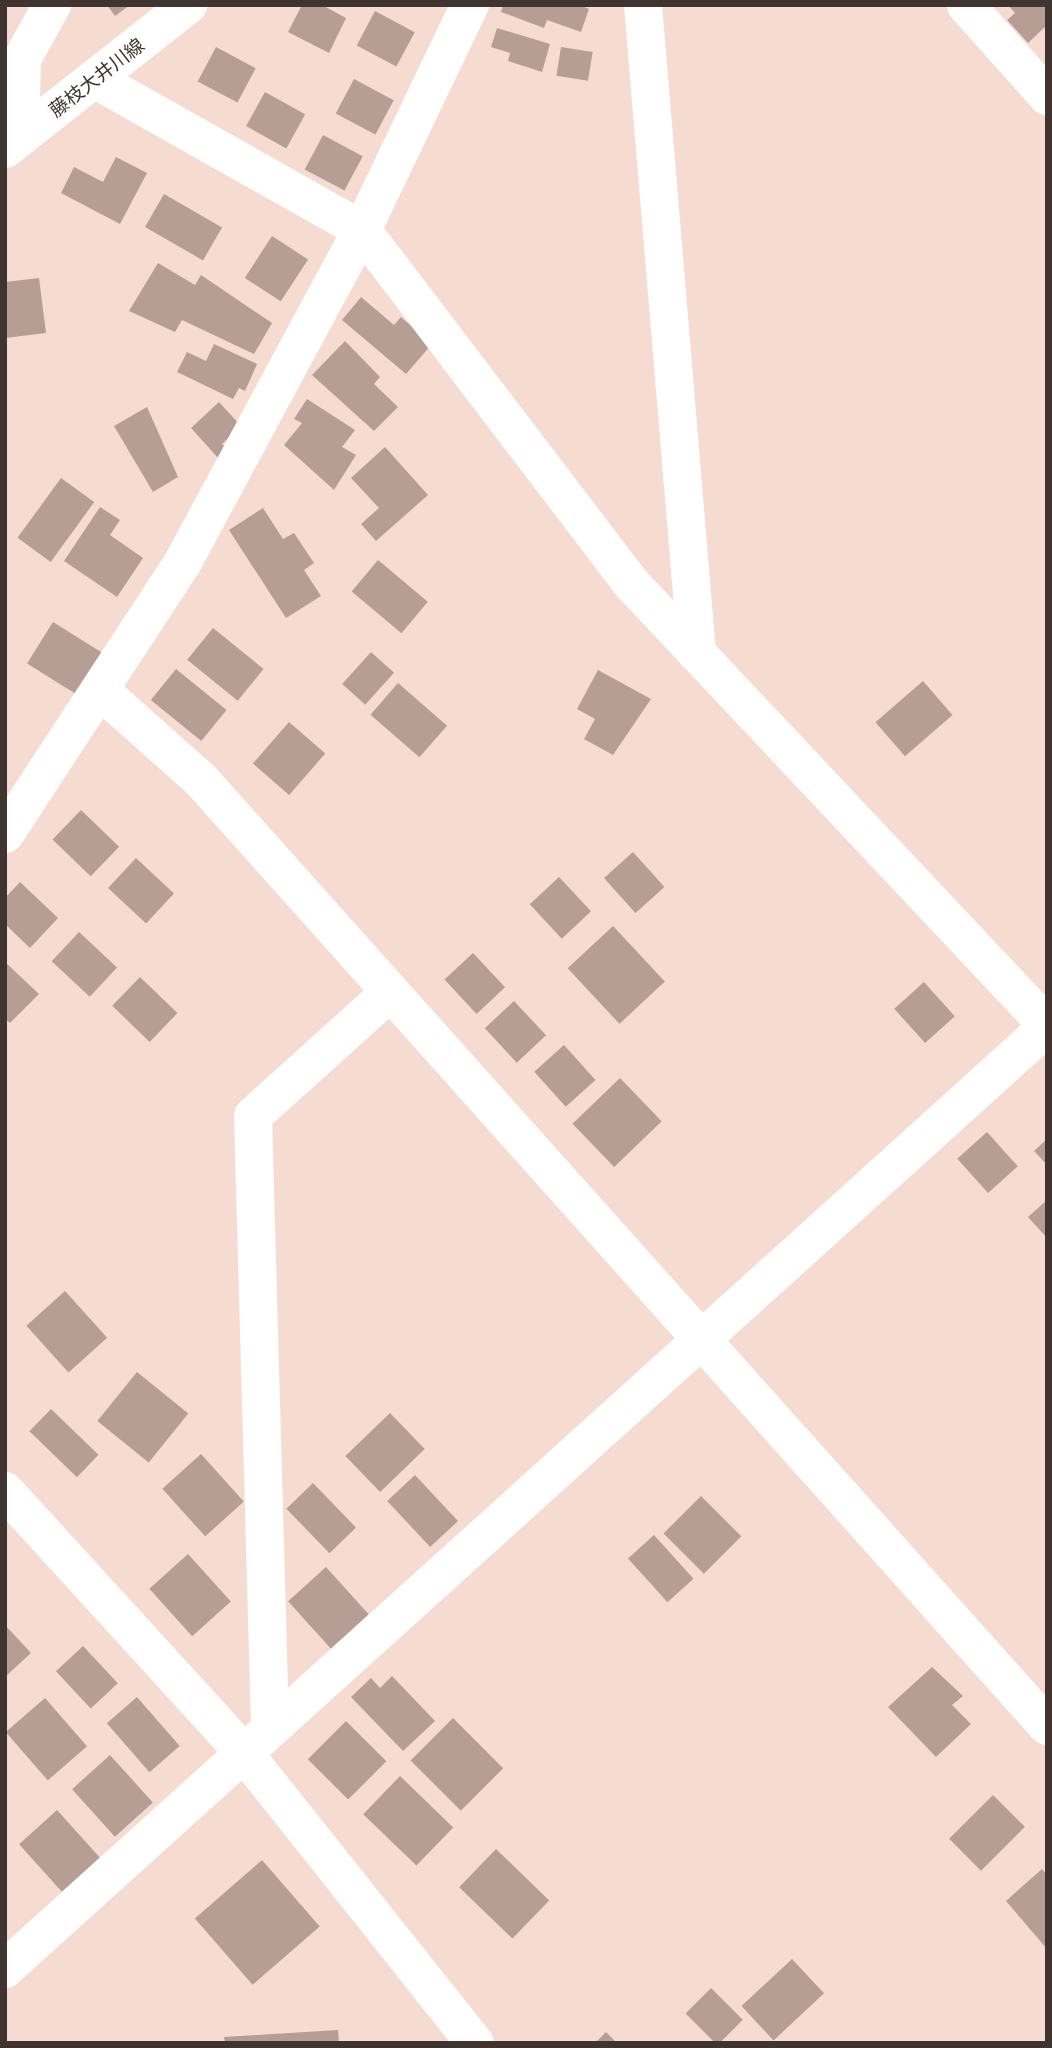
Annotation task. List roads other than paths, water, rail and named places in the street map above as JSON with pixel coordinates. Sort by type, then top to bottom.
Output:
[{"type":"street","points":[[13,143],[22,59],[52,5]]},
{"type":"street","name":"藤枝大井川線","points":[[13,143],[188,5]]},
{"type":"street","points":[[5,834],[183,562],[362,230],[470,5]]},
{"type":"street","points":[[643,5],[697,654]]},
{"type":"street","points":[[966,5],[1047,96]]},
{"type":"street","points":[[5,1969],[244,1753],[270,1725],[1047,1026],[630,582],[362,230],[96,80]]},
{"type":"street","points":[[101,691],[201,780],[1047,1726]]},
{"type":"street","points":[[270,1725],[253,1116],[390,992]]},
{"type":"street","points":[[5,1491],[244,1753],[475,2043]]}]
